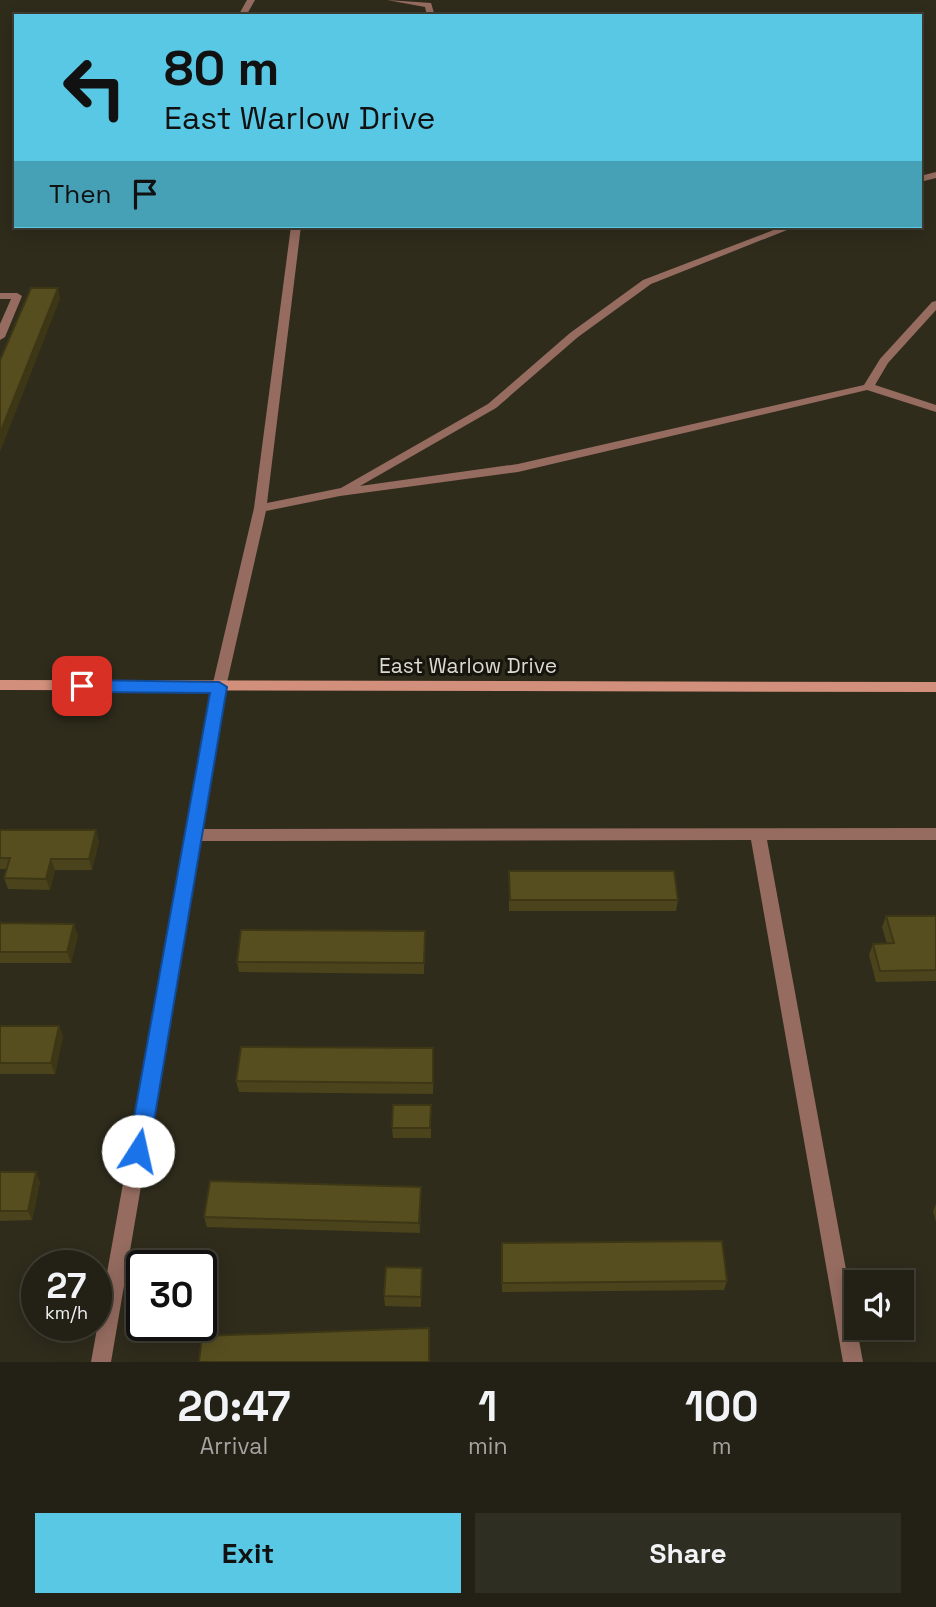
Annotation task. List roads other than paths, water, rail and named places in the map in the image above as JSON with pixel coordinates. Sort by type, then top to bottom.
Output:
[{"type":"street","points":[[391,0],[428,5],[430,14]]},
{"type":"street","points":[[101,1362],[219,687],[260,508],[296,228]]},
{"type":"street","points":[[340,492],[492,407],[574,335],[647,282],[787,228]]},
{"type":"street","points":[[0,296],[17,296],[0,337]]},
{"type":"street","points":[[868,387],[884,361],[936,304]]},
{"type":"street","points":[[260,508],[340,492],[518,468],[868,387],[936,409]]},
{"type":"street","name":"East Warlow Drive","points":[[0,685],[936,687]]},
{"type":"street","points":[[758,834],[853,1362]]},
{"type":"street","points":[[195,835],[936,834]]}]
